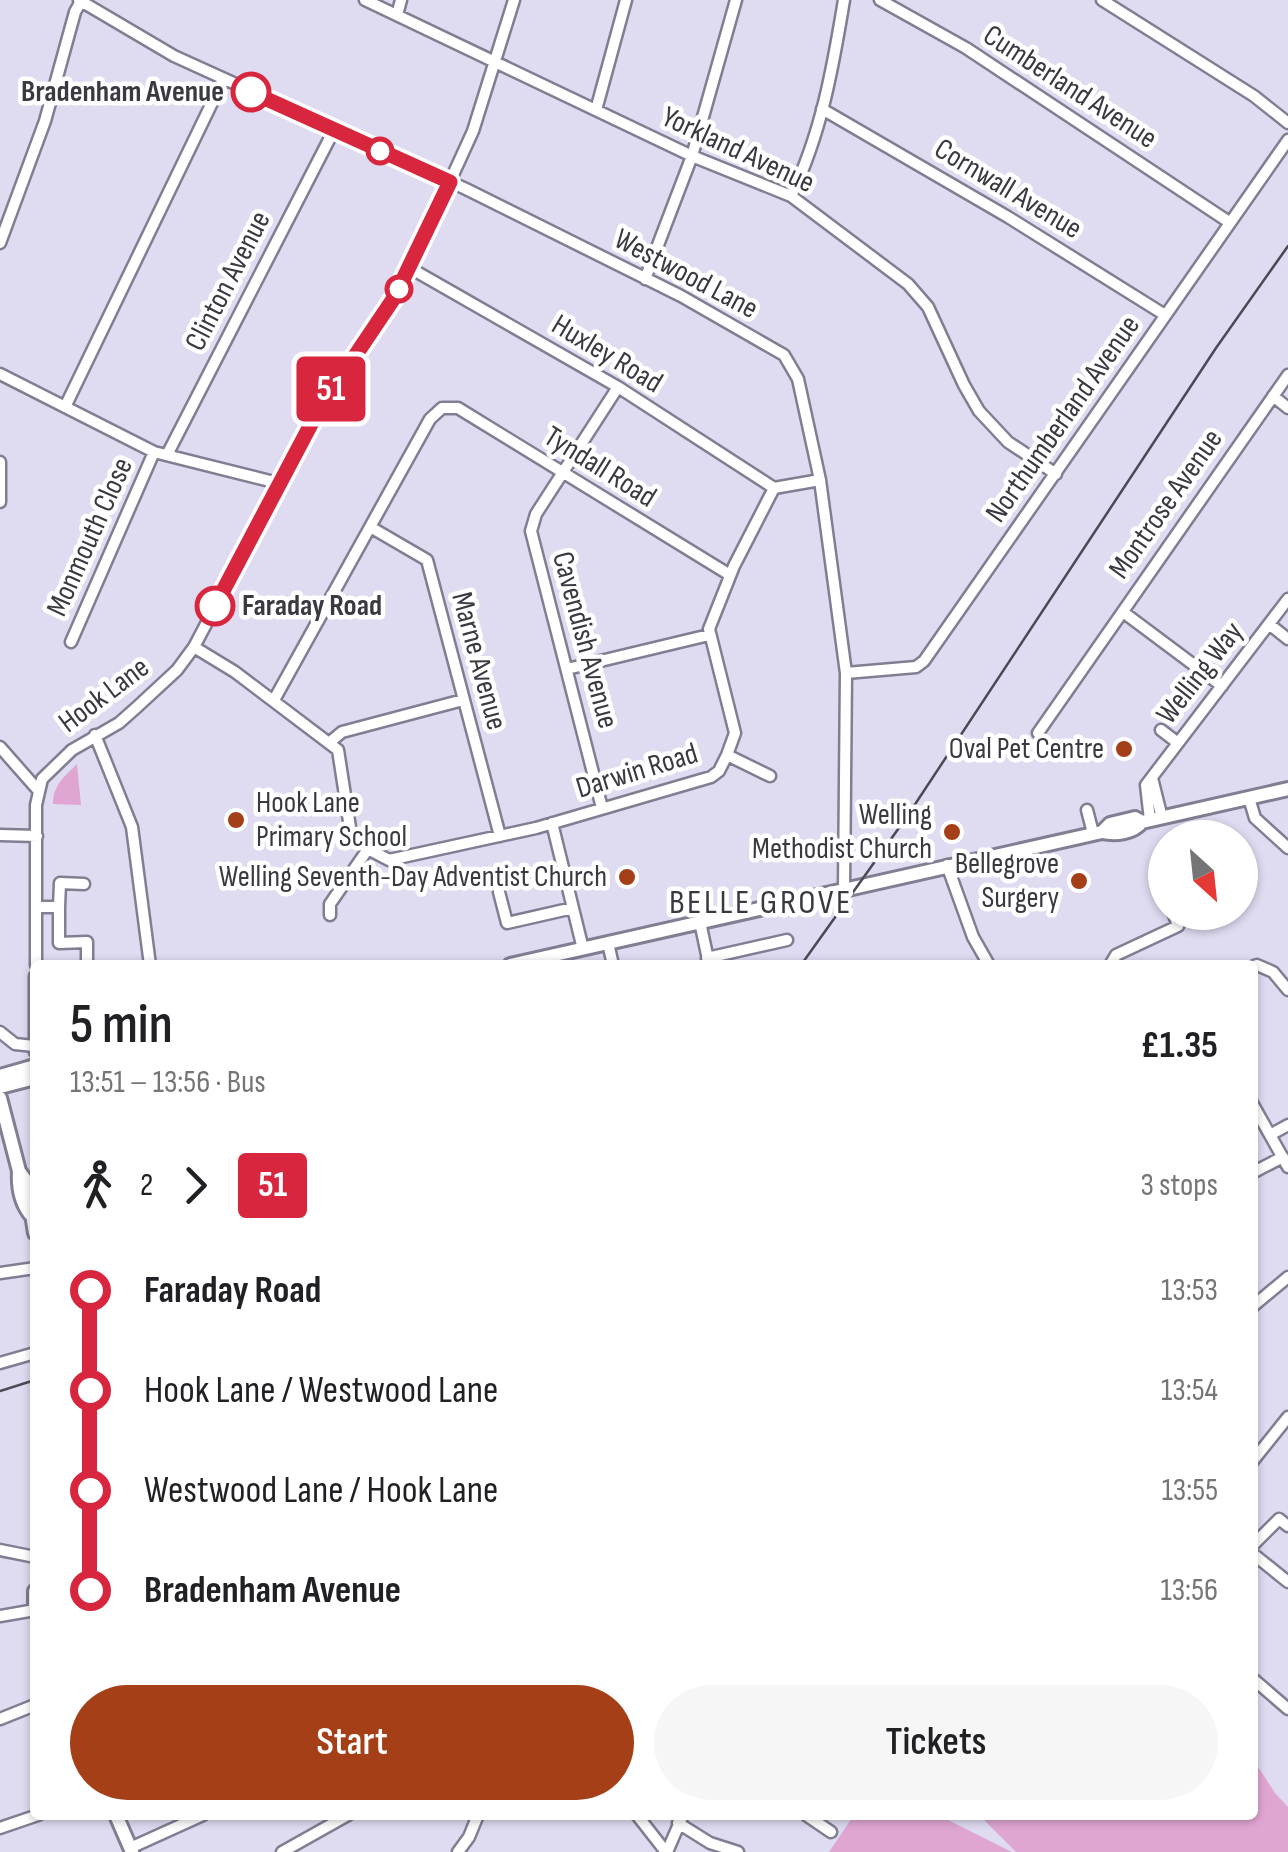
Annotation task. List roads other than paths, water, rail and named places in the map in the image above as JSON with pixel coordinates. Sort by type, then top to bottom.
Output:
[{"type":"main road","points":[[532,960],[1098,832],[1110,824],[1135,818],[1152,820],[1288,789]]},
{"type":"main road","points":[[0,1076],[30,1067]]},
{"type":"main road","points":[[0,1088],[30,1079]]},
{"type":"main road","points":[[0,1098],[27,1179],[18,1185],[23,1205],[30,1214]]},
{"type":"main road","points":[[118,1820],[131,1850]]},
{"type":"street","name":"Yorkland Avenue","points":[[365,0],[692,156],[791,196],[908,284],[928,307],[979,411],[1008,442],[1056,474]]},
{"type":"street","points":[[396,15],[401,0]]},
{"type":"street","name":"Hook Lane","points":[[37,790],[54,765],[119,723],[156,691],[194,647],[318,411],[410,268],[472,131],[514,0]]},
{"type":"street","points":[[596,110],[626,0]]},
{"type":"street","points":[[646,278],[692,156],[736,0]]},
{"type":"street","points":[[791,196],[804,171],[822,109],[844,0]]},
{"type":"street","name":"Cumberland Avenue","points":[[880,0],[966,48],[1229,222]]},
{"type":"street","points":[[1102,0],[1254,96],[1288,123]]},
{"type":"street","points":[[0,242],[40,137],[80,1]]},
{"type":"street","name":"Westwood Lane","points":[[80,1],[223,80],[450,182],[646,278],[784,355],[798,379],[820,480],[846,673],[844,889]]},
{"type":"street","points":[[65,407],[223,80]]},
{"type":"street","name":"Cornwall Avenue","points":[[822,109],[1166,314]]},
{"type":"street","name":"Clinton Avenue","points":[[167,455],[334,130]]},
{"type":"street","name":"Northumberland Avenue","points":[[846,673],[916,666],[924,661],[1288,140]]},
{"type":"street","name":"Huxley Road","points":[[410,268],[618,387],[774,488]]},
{"type":"street","name":"Montrose Avenue","points":[[1222,686],[1122,612],[1288,375]]},
{"type":"street","points":[[1,377],[154,452],[278,483]]},
{"type":"street","name":"Cavendish Avenue","points":[[602,808],[531,531],[536,514],[618,387]]},
{"type":"street","points":[[1273,396],[1288,408]]},
{"type":"street","name":"Tyndall Road","points":[[372,528],[430,419],[442,408],[458,408],[730,575]]},
{"type":"street","name":"Monmouth Close","points":[[71,642],[154,452]]},
{"type":"street","points":[[0,462],[0,502]]},
{"type":"street","points":[[566,669],[709,635],[730,575],[774,488],[820,480]]},
{"type":"street","points":[[274,700],[372,528]]},
{"type":"street","name":"Marne Avenue","points":[[372,528],[427,560],[500,836]]},
{"type":"street","name":"Welling Way","points":[[1152,820],[1152,778],[1288,599]]},
{"type":"street","points":[[1038,733],[1122,612]]},
{"type":"street","points":[[1269,624],[1288,639]]},
{"type":"street","name":"Darwin Road","points":[[552,823],[711,777],[719,770],[735,733],[709,635]]},
{"type":"street","points":[[194,647],[330,742],[342,758],[350,834],[381,857],[396,859],[552,823],[584,948]]},
{"type":"street","points":[[330,742],[342,732],[463,700]]},
{"type":"street","points":[[1161,730],[1178,743]]},
{"type":"street","points":[[95,735],[132,827],[149,960]]},
{"type":"street","points":[[0,747],[37,790],[36,960]]},
{"type":"street","name":"Darwin Road","points":[[727,755],[770,776]]},
{"type":"street","points":[[1249,798],[1255,818],[1288,848]]},
{"type":"street","points":[[1087,810],[1098,832]]},
{"type":"street","points":[[0,835],[37,836]]},
{"type":"street","points":[[330,915],[330,904],[368,849]]},
{"type":"street","points":[[946,865],[986,960]]},
{"type":"street","points":[[84,884],[60,883],[59,943],[87,942],[88,960]]},
{"type":"street","points":[[499,892],[506,923],[573,908]]},
{"type":"street","points":[[37,907],[59,908]]},
{"type":"street","points":[[700,922],[708,960]]},
{"type":"street","points":[[1113,960],[1116,955],[1169,930]]},
{"type":"street","points":[[714,960],[787,940]]},
{"type":"street","points":[[608,943],[611,960]]},
{"type":"street","points":[[749,948],[752,960]]},
{"type":"street","points":[[1258,965],[1272,972],[1288,990]]},
{"type":"street","points":[[0,1032],[15,1044],[30,1048]]},
{"type":"street","points":[[1258,1114],[1285,1162],[1258,1172]]},
{"type":"street","points":[[1270,1135],[1288,1125]]},
{"type":"street","points":[[0,1274],[30,1269]]},
{"type":"street","points":[[1258,1302],[1288,1277]]},
{"type":"street","points":[[0,1363],[30,1354]]},
{"type":"street","points":[[1258,1454],[1288,1417]]},
{"type":"street","points":[[1258,1543],[1279,1520],[1288,1526]]},
{"type":"street","points":[[0,1550],[30,1557]]},
{"type":"street","points":[[1258,1554],[1288,1582]]},
{"type":"street","points":[[0,1616],[30,1612]]},
{"type":"street","points":[[1258,1683],[1288,1710]]},
{"type":"street","points":[[0,1720],[30,1707]]},
{"type":"street","points":[[0,1828],[30,1818]]},
{"type":"street","points":[[131,1850],[193,1820]]},
{"type":"street","points":[[282,1852],[339,1820]]},
{"type":"street","points":[[458,1852],[470,1837],[476,1820]]},
{"type":"street","points":[[641,1820],[666,1852],[680,1820]]},
{"type":"street","points":[[681,1820],[710,1843],[738,1852]]},
{"type":"street","points":[[813,1820],[831,1832]]},
{"type":"railway","points":[[805,960],[906,818],[1216,348],[1288,246]]},
{"type":"railway","points":[[0,1391],[30,1382]]},
{"type":"place","name":"Bradenham Avenue","points":[[251,92]]},
{"type":"place","name":"Faraday Road","points":[[215,606]]},
{"type":"place","name":"Oval Pet Centre","points":[[1124,749]]},
{"type":"place","name":"Hook Lane Primary School","points":[[236,820]]},
{"type":"place","name":"Welling Methodist Church","points":[[952,832]]},
{"type":"place","name":"Welling Seventh-Day Adventist Church","points":[[627,877]]},
{"type":"place","name":"Bellegrove Surgery","points":[[1079,881]]},
{"type":"district","name":"BELLE GROVE","points":[[761,902]]}]
